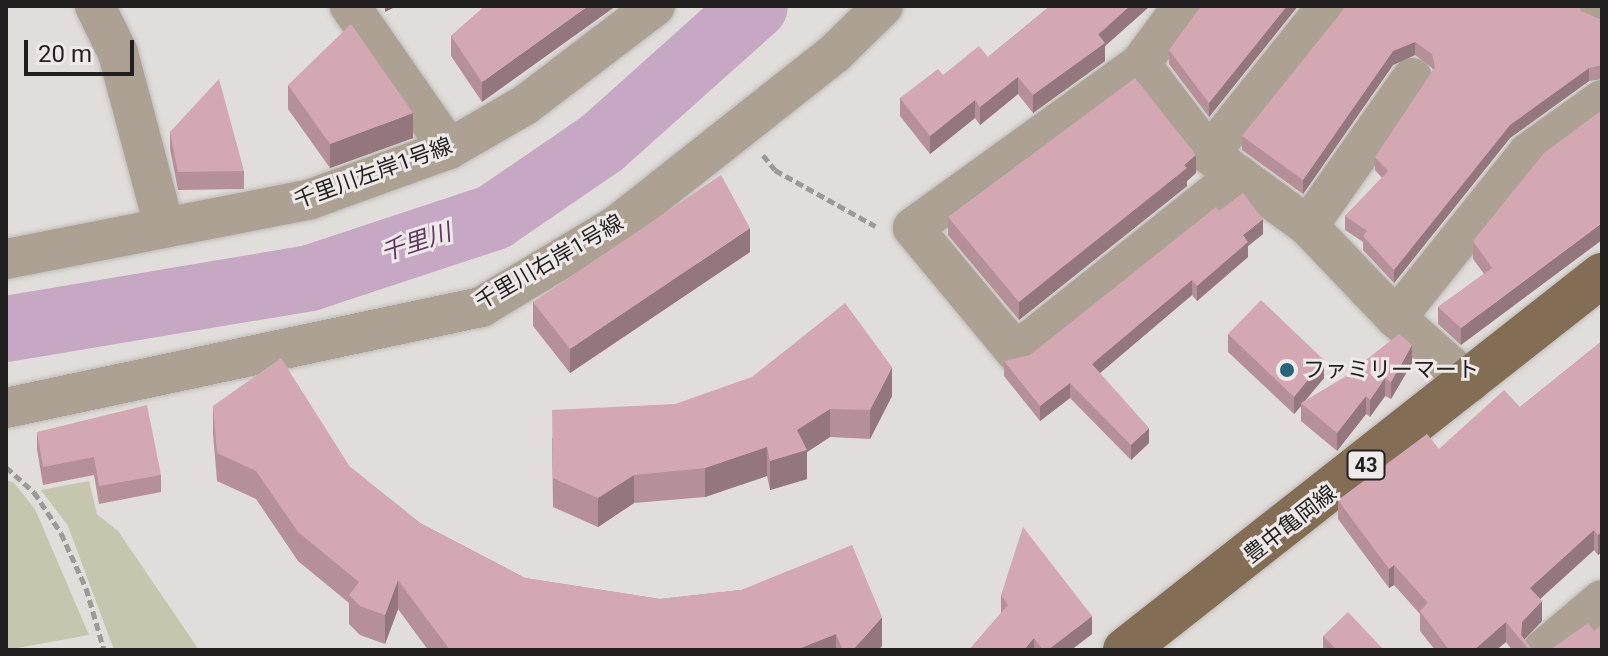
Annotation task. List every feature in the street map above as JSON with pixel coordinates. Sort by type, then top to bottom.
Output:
[{"type":"main road","name":"豊中亀岡線","points":[[1125,650],[1601,278]]},
{"type":"street","points":[[95,6],[118,53],[164,226]]},
{"type":"street","points":[[350,6],[449,149]]},
{"type":"street","name":"千里川左岸1号線","points":[[6,259],[308,200],[449,149],[525,105],[655,6]]},
{"type":"street","name":"千里川右岸1号線","points":[[6,408],[481,307],[616,226],[835,53],[883,6]]},
{"type":"street","points":[[1183,6],[1140,64],[913,228],[1016,352],[1224,165],[1325,9]]},
{"type":"street","points":[[1594,6],[1602,11]]},
{"type":"street","points":[[1140,64],[1224,165],[1308,226],[1396,318],[1470,383]]},
{"type":"street","points":[[1308,226],[1412,78]]},
{"type":"street","points":[[1396,318],[1528,153],[1602,100]]},
{"type":"street","points":[[1543,650],[1602,600]]},
{"type":"path","points":[[741,128],[775,170],[889,234],[913,228]]},
{"type":"path","points":[[6,467],[34,492],[61,533],[86,588],[104,650]]},
{"type":"green space","points":[[6,480],[14,483],[35,509],[89,635],[6,650]]},
{"type":"green space","points":[[89,481],[97,514],[118,531],[199,650],[114,650],[68,526],[41,490]]},
{"type":"building","points":[[485,6],[588,6],[482,82],[451,36]]},
{"type":"building","points":[[1050,6],[1130,6],[1098,34],[1105,43],[1033,95],[1018,77],[980,107],[975,100],[930,136],[900,98],[938,69],[943,75],[979,46],[988,57]]},
{"type":"building","points":[[1201,6],[1287,6],[1209,103],[1169,50]]},
{"type":"building","points":[[1344,6],[1579,6],[1581,11],[1602,20],[1602,65],[1589,68],[1510,125],[1394,270],[1363,236],[1367,231],[1345,216],[1388,171],[1375,157],[1435,67],[1432,54],[1415,42],[1393,51],[1303,180],[1242,136]]},
{"type":"building","points":[[351,24],[413,113],[330,144],[288,85]]},
{"type":"building","points":[[1135,78],[1196,155],[1184,165],[1187,168],[1019,302],[948,217]]},
{"type":"building","points":[[219,79],[244,171],[178,172],[170,132]]},
{"type":"building","points":[[1602,110],[1602,223],[1461,328],[1438,307],[1492,268],[1473,241],[1544,153]]},
{"type":"building","points":[[721,175],[750,228],[570,349],[533,302]]},
{"type":"building","points":[[1243,193],[1263,219],[1243,235],[1248,242],[1197,286],[1192,280],[1092,364],[1149,428],[1131,445],[1070,383],[1040,406],[1004,361],[1030,355],[1216,207],[1219,211]]},
{"type":"building","points":[[1261,300],[1324,360],[1294,397],[1228,334]]},
{"type":"building","points":[[845,303],[892,367],[870,410],[830,409],[797,430],[807,450],[770,461],[767,447],[705,468],[634,475],[598,498],[553,478],[552,410],[675,404],[752,377]]},
{"type":"building","points":[[1399,334],[1412,345],[1391,382],[1385,378],[1370,400],[1366,396],[1337,433],[1301,403],[1343,378]]},
{"type":"building","points":[[1602,341],[1602,532],[1598,535],[1594,530],[1530,588],[1542,601],[1522,622],[1521,635],[1533,650],[1529,650],[1506,622],[1474,650],[1449,650],[1420,611],[1428,603],[1394,565],[1389,569],[1338,500],[1427,434],[1439,449],[1504,390],[1520,407]]},
{"type":"building","points":[[281,358],[350,467],[420,523],[525,578],[660,599],[741,590],[852,545],[882,617],[853,650],[843,650],[836,634],[796,650],[450,650],[398,580],[385,615],[360,606],[349,595],[359,582],[298,532],[256,471],[217,453],[213,406]]},
{"type":"building","points":[[147,405],[161,475],[99,486],[94,457],[43,467],[37,432]]},
{"type":"building","points":[[1023,527],[1092,616],[1048,650],[1043,650],[1034,638],[1024,650],[969,650],[1008,605],[1001,595]]},
{"type":"building","points":[[1348,612],[1384,650],[1337,650],[1323,636]]},
{"type":"building","points":[[1588,623],[1594,631],[1602,624],[1602,650],[1550,650]]},
{"type":"waterway","name":"千里川","points":[[6,329],[310,278],[494,217],[602,143],[755,6]]},
{"type":"place","name":"ファミリーマート","points":[[1287,370]]}]
